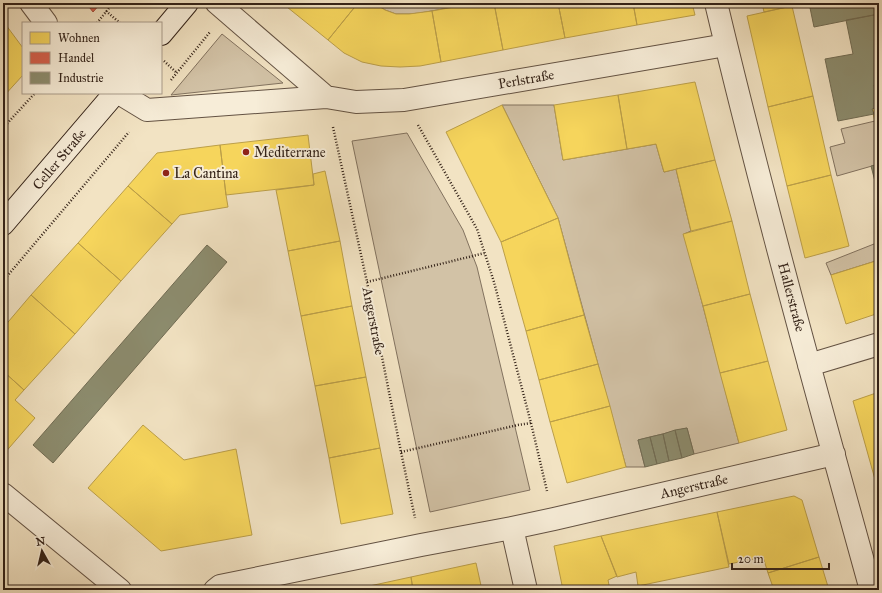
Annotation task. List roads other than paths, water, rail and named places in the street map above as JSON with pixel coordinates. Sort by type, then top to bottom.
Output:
[{"type":"street","points":[[31,3],[45,22]]},
{"type":"street","points":[[162,33],[187,3]]},
{"type":"street","name":"Hallerstraße","points":[[716,3],[809,365],[871,590]]},
{"type":"street","points":[[222,7],[326,97]]},
{"type":"street","name":"Perlstraße","points":[[120,94],[147,110],[326,97],[356,102],[404,100],[726,45]]},
{"type":"street","name":"Celler Straße","points":[[3,224],[114,94]]},
{"type":"street","points":[[809,365],[879,344]]},
{"type":"street","name":"Angerstraße","points":[[215,590],[220,586],[554,519],[834,454]]},
{"type":"street","points":[[3,494],[120,590]]},
{"type":"street","points":[[512,528],[526,590]]},
{"type":"place","name":"Mediterrane","points":[[246,152]]},
{"type":"place","name":"La Cantina","points":[[166,173]]}]
